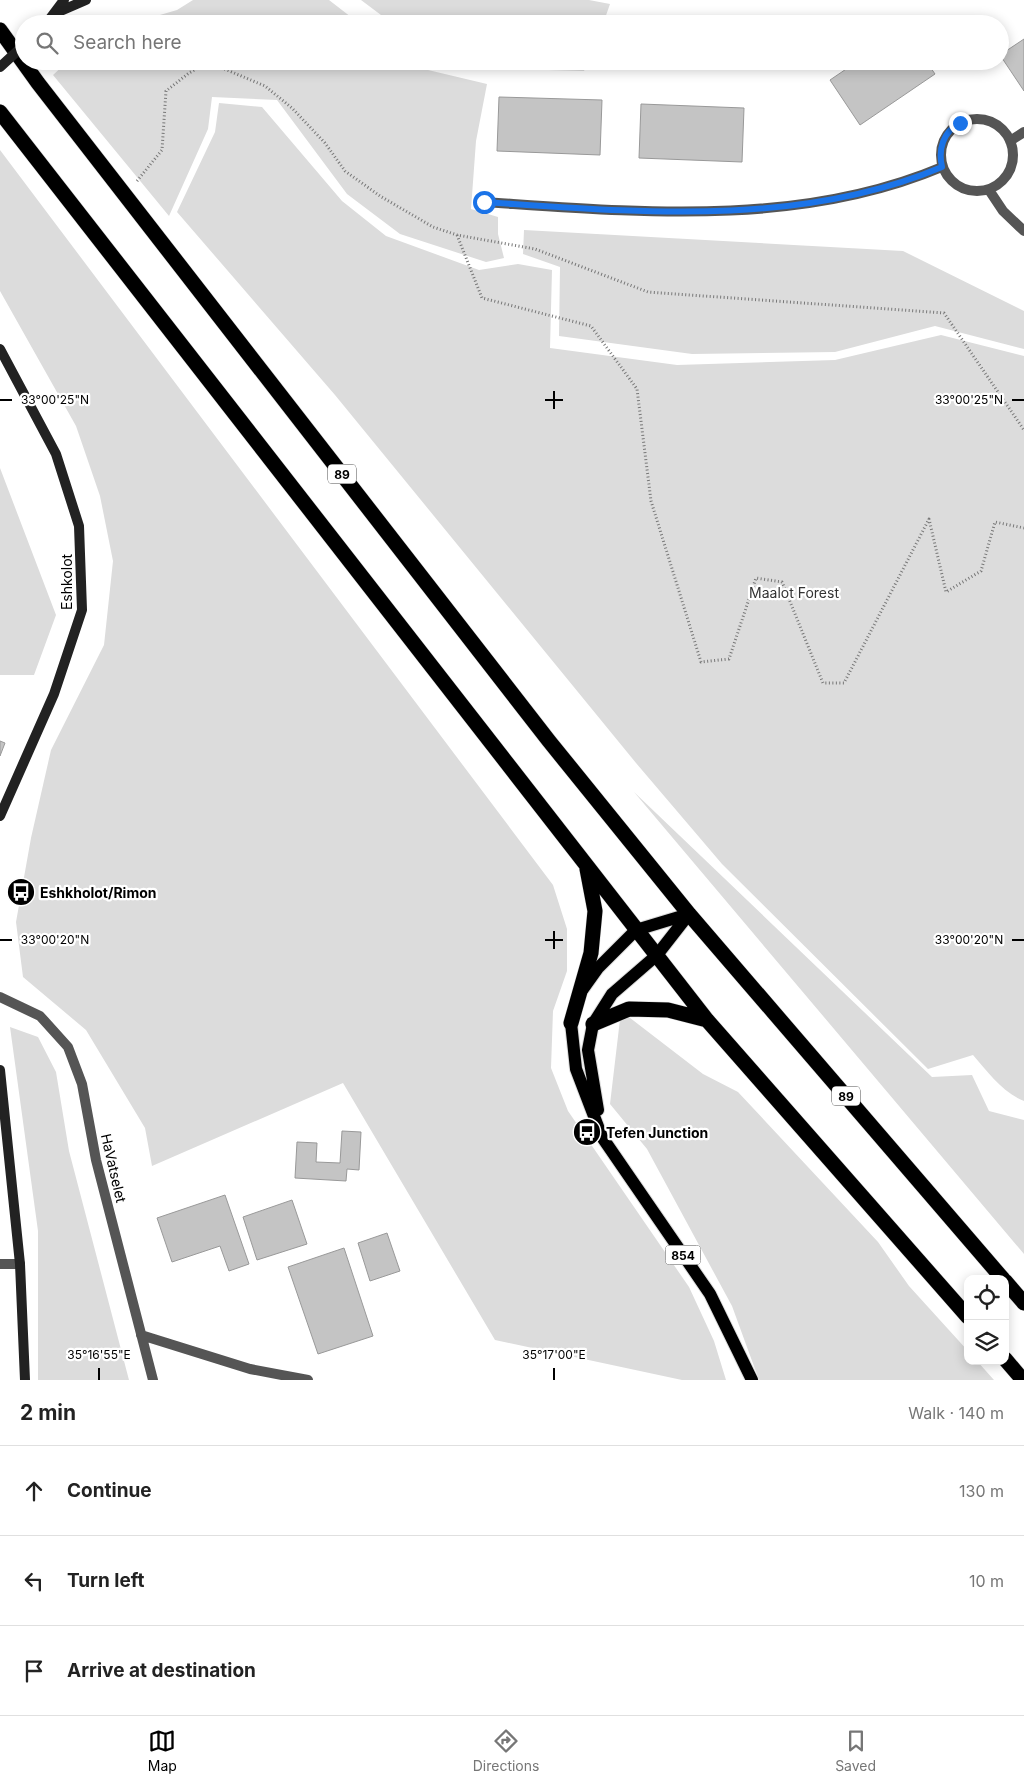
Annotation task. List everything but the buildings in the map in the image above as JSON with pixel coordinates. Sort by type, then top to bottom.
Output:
[{"type":"highway","name":"89","points":[[0,30],[15,50]]},
{"type":"highway","name":"89","points":[[31,70],[549,741],[689,914],[1000,1275]]},
{"type":"highway","points":[[0,112],[707,1020],[964,1311]]},
{"type":"highway","points":[[571,1023],[591,954],[595,912],[586,865]]},
{"type":"highway","points":[[593,1024],[629,1010],[668,1010],[707,1020]]},
{"type":"highway","name":"89","points":[[1009,1286],[1024,1303]]},
{"type":"highway","points":[[1009,1363],[1024,1380]]},
{"type":"main road","name":"854","points":[[689,914],[636,930],[598,968],[583,989],[571,1023],[576,1069],[602,1137],[710,1294],[752,1380]]},
{"type":"main road","name":"854","points":[[602,1137],[588,1050],[593,1024],[612,994],[656,955],[689,914]]},
{"type":"street","points":[[56,13],[64,0]]},
{"type":"street","points":[[56,13],[86,0]]},
{"type":"street","points":[[0,67],[15,53]]},
{"type":"street","points":[[977,119],[988,121],[1003,130],[1010,141],[1013,155],[1012,167],[1003,181],[988,190],[977,192],[960,188],[951,181],[942,167],[940,155],[942,144],[951,130],[962,122],[977,119]]},
{"type":"street","points":[[1010,141],[1024,132]]},
{"type":"street","points":[[484,202],[636,212],[731,210],[794,204],[855,194],[916,178],[942,167]]},
{"type":"street","points":[[988,190],[1003,211],[1024,231]]},
{"type":"street","name":"Eshkolot","points":[[0,349],[56,454],[79,526],[82,610],[54,694],[0,816]]},
{"type":"street","name":"HaVatselet","points":[[0,996],[40,1016],[68,1047],[82,1084],[96,1160],[153,1380]]},
{"type":"street","points":[[0,1070],[20,1264],[24,1380]]},
{"type":"street","points":[[0,1264],[20,1264]]},
{"type":"street","points":[[141,1335],[250,1369],[308,1380]]},
{"type":"path","points":[[126,195],[162,150],[166,91],[194,70]]},
{"type":"path","points":[[227,70],[265,86],[292,108],[325,143],[345,171],[387,201],[433,227],[457,236],[535,250],[648,292],[944,313],[1024,430]]},
{"type":"path","points":[[457,236],[482,298],[591,326],[636,389],[651,501],[701,662],[729,659],[756,578],[782,582],[823,683],[844,683],[928,519],[946,592],[981,571],[995,522],[1024,528]]},
{"type":"green space","points":[[193,0],[329,0],[348,15],[160,15],[177,10]]},
{"type":"green space","points":[[361,0],[589,0],[610,4],[606,15],[381,15]]},
{"type":"green space","points":[[58,70],[428,70],[487,84],[476,141],[471,209],[498,217],[498,234],[504,258],[486,262],[400,234],[347,194],[277,100],[212,97],[208,129],[169,216],[53,75]]},
{"type":"green space","points":[[548,70],[584,70],[584,71]]},
{"type":"green space","name":"Maalot Forest","points":[[219,103],[262,107],[342,201],[386,236],[479,270],[518,264],[552,270],[550,348],[677,365],[835,360],[941,335],[1024,356],[1024,1101],[1009,1093],[973,1055],[928,1069],[722,864],[636,763],[335,395],[177,212],[215,132]]},
{"type":"green space","points":[[0,150],[553,885],[567,929],[567,971],[553,1011],[551,1068],[568,1111],[689,1287],[714,1341],[726,1380],[682,1380],[495,1340],[343,1083],[152,1166],[145,1128],[86,1030],[23,977],[16,922],[31,838],[51,750],[104,645],[113,561],[100,496],[76,426],[0,291]]},
{"type":"green space","points":[[524,230],[903,251],[1024,311],[1024,349],[935,326],[835,352],[692,354],[559,336],[560,267],[523,254]]},
{"type":"green space","points":[[0,468],[56,615],[34,675],[0,675]]},
{"type":"green space","points":[[634,792],[932,1077],[972,1075],[989,1111],[1024,1120],[1024,1254]]},
{"type":"green space","points":[[621,1011],[703,1074],[738,1092],[878,1242],[909,1286],[964,1347],[964,1365],[981,1365],[994,1380],[759,1380],[732,1306],[647,1149],[610,1104]]},
{"type":"green space","points":[[10,1027],[38,1037],[56,1072],[69,1151],[129,1380],[38,1380],[38,1231]]},
{"type":"place","name":"Eshkholot/Rimon","points":[[21,892]]},
{"type":"place","name":"Tefen Junction","points":[[587,1132]]},
{"type":"route","points":[[484,202],[636,212],[700,212],[762,208],[855,194],[916,178],[942,167],[940,155],[944,139],[960,123]]}]
